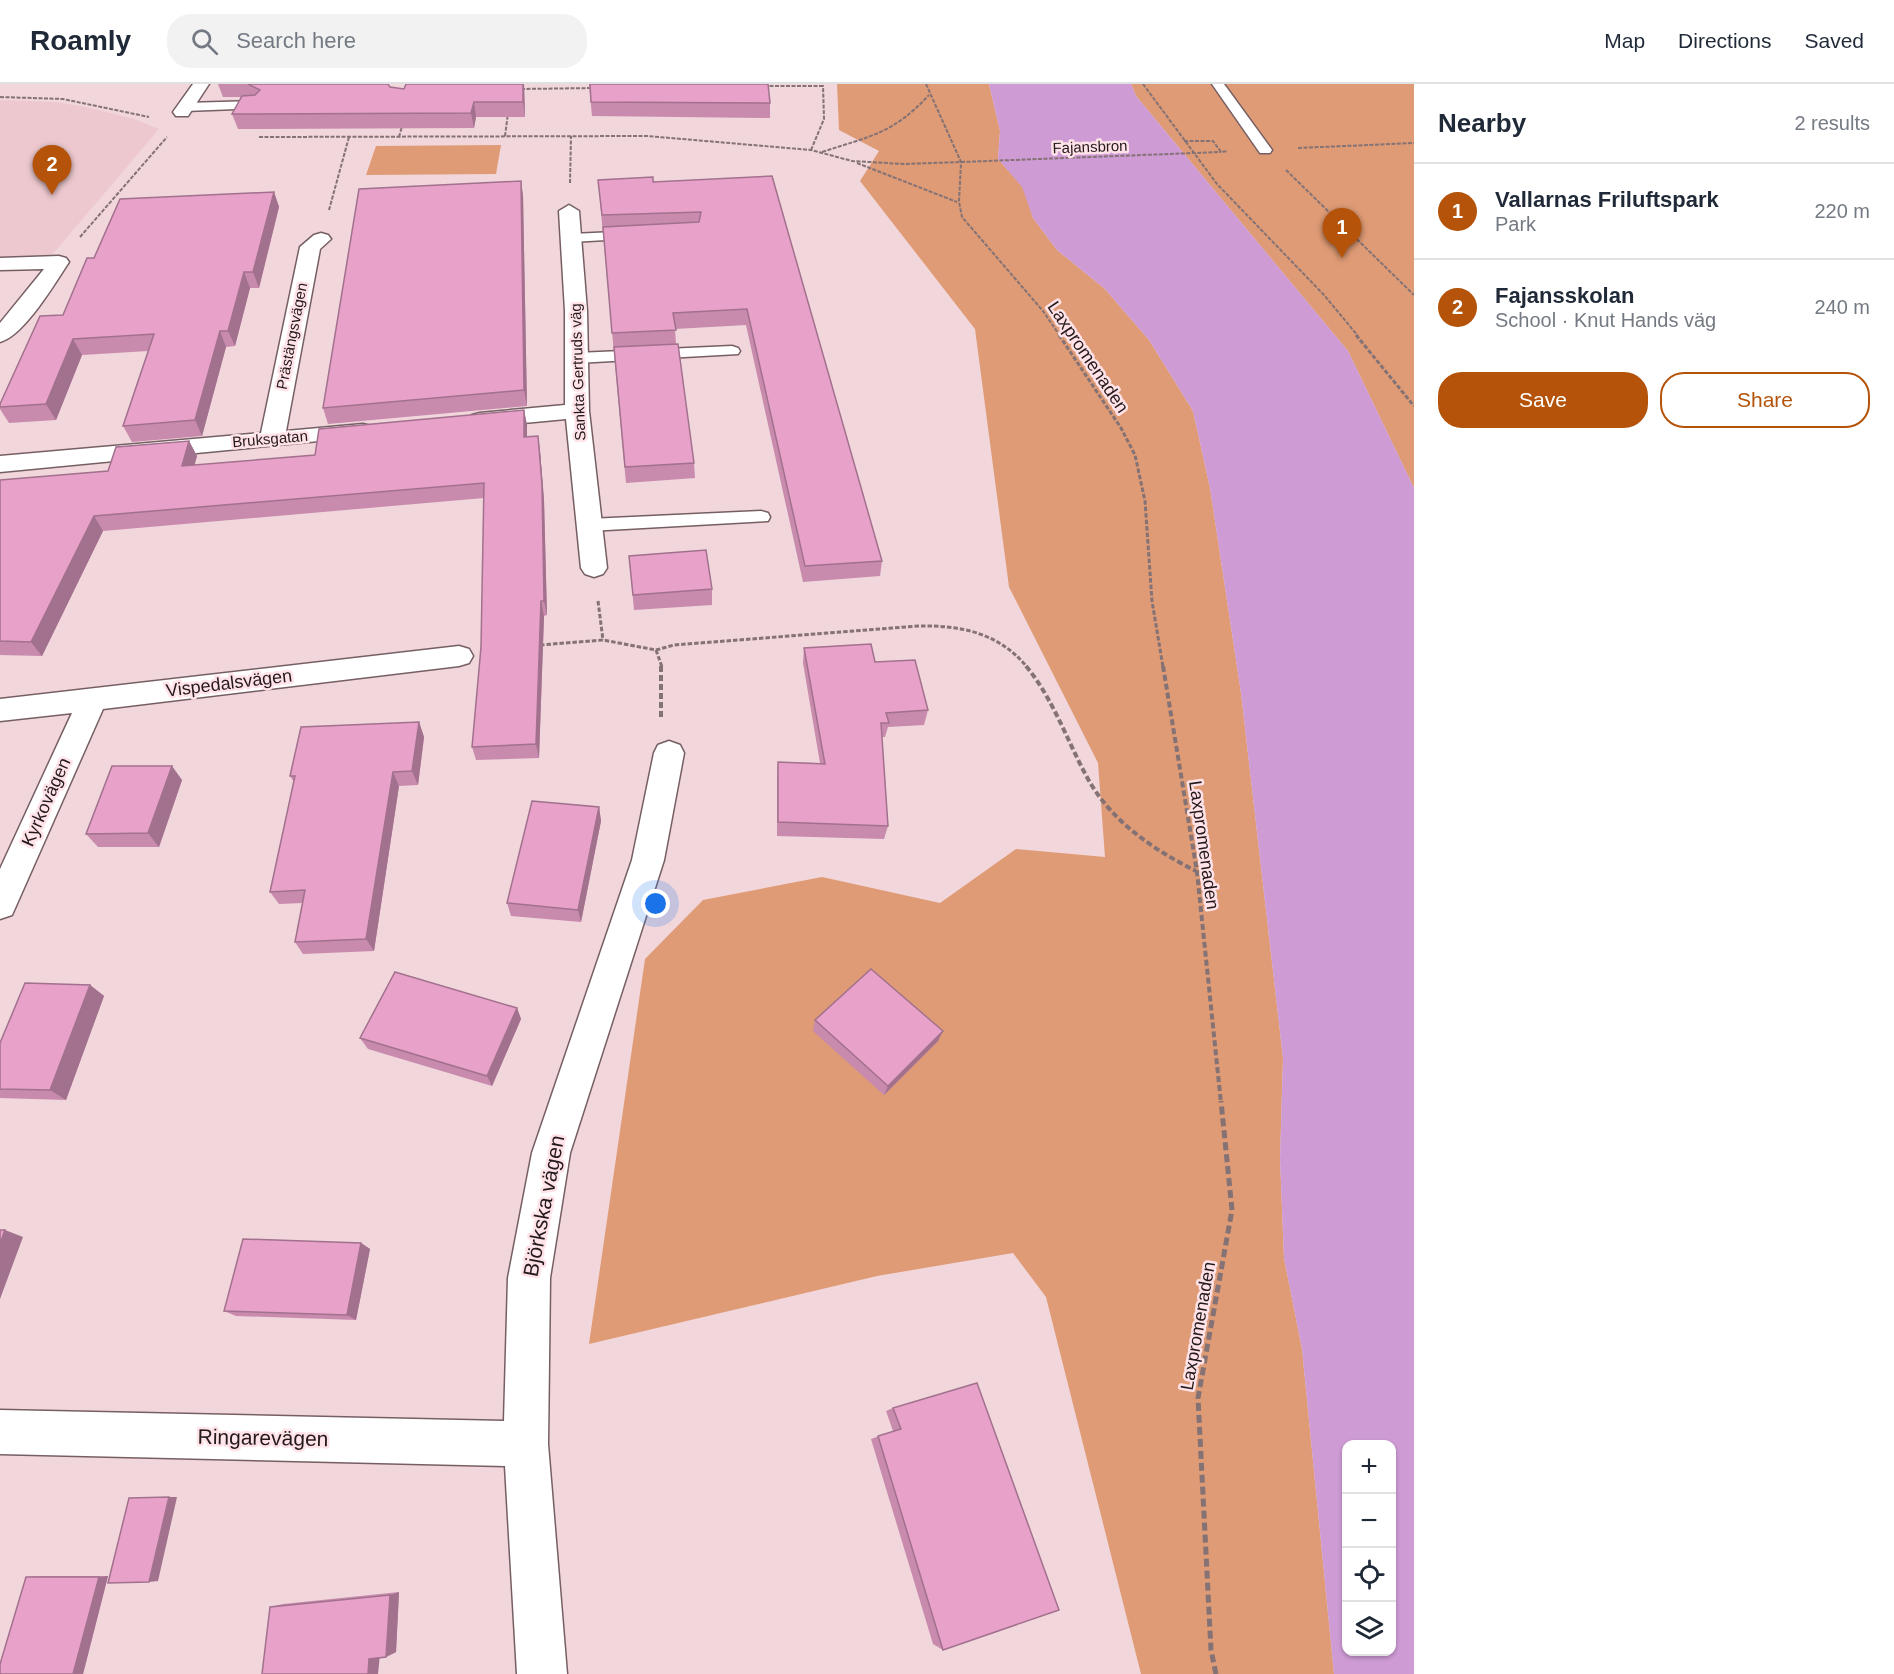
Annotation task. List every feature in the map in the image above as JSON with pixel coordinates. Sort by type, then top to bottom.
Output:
[{"type":"street","points":[[184,109],[201,84]]},
{"type":"street","name":"Sankta Gertruds väg","points":[[569,211],[577,358],[577,411],[594,568]]},
{"type":"street","name":"Prästängsvägen","points":[[272,439],[310,247],[321,239]]},
{"type":"street","points":[[0,264],[59,262]]},
{"type":"street","points":[[0,335],[17,319],[59,262]]},
{"type":"street","points":[[459,422],[577,411]]},
{"type":"street","name":"Bruksgatan","points":[[0,464],[389,428]]},
{"type":"street","name":"Vispedalsvägen","points":[[0,710],[459,656]]},
{"type":"street","name":"Kyrkovägen","points":[[0,905],[93,699]]},
{"type":"street","name":"Björkska vägen","points":[[542,1674],[526,1444],[529,1278],[551,1153],[648,860],[669,753]]},
{"type":"street","name":"Ringarevägen","points":[[0,1432],[526,1444]]},
{"type":"lane","points":[[1218,84],[1264,150]]},
{"type":"lane","points":[[184,109],[256,105]]},
{"type":"lane","points":[[572,238],[650,234]]},
{"type":"lane","points":[[577,358],[732,351]]},
{"type":"lane","points":[[589,525],[761,517]]},
{"type":"path","points":[[250,137],[571,136],[726,141],[811,150],[852,160],[957,202],[962,178],[961,162],[926,84]]},
{"type":"path","points":[[1143,84],[1217,184],[1324,295],[1414,406]]},
{"type":"path","points":[[764,86],[823,85],[825,119],[822,131],[811,150]]},
{"type":"path","points":[[512,89],[603,88]]},
{"type":"path","points":[[821,152],[891,129],[909,117],[929,94]]},
{"type":"path","points":[[0,97],[63,99],[158,120]]},
{"type":"path","points":[[505,136],[508,113]]},
{"type":"path","points":[[399,137],[404,120]]},
{"type":"path","points":[[59,262],[170,132]]},
{"type":"path","points":[[569,211],[571,136]]},
{"type":"path","points":[[166,137],[176,137]]},
{"type":"path","points":[[321,239],[349,137]]},
{"type":"path","points":[[1183,141],[1213,141],[1221,152]]},
{"type":"path","name":"Fajansbron","points":[[852,160],[904,164],[1414,143]]},
{"type":"path","points":[[1264,150],[1414,295]]},
{"type":"path","name":"Laxpromenaden","points":[[957,202],[962,217],[1027,295],[1043,310],[1135,454],[1145,501],[1152,602],[1197,872],[1232,1210],[1198,1398],[1211,1650],[1216,1674]]},
{"type":"path","points":[[532,646],[603,640],[656,650],[675,645],[931,626],[976,631],[1008,648],[1024,662],[1053,705],[1089,780],[1121,821],[1143,842],[1163,856],[1197,872]]},
{"type":"path","points":[[656,650],[662,668],[661,727],[669,753]]},
{"type":"shaded area","points":[[837,84],[989,84],[1000,131],[998,159],[1023,187],[1033,218],[1057,250],[1105,289],[1149,340],[1193,411],[1210,488],[1241,693],[1283,1058],[1280,1159],[1284,1258],[1302,1349],[1334,1674],[1141,1674],[1046,1297],[1013,1253],[877,1276],[589,1344],[645,959],[703,900],[822,877],[940,903],[1016,849],[1105,857],[1098,763],[1009,587],[975,329],[860,181],[879,151],[839,130]]},
{"type":"shaded area","points":[[989,84],[1131,84],[1136,96],[1348,351],[1414,488],[1414,1674],[1334,1674],[1302,1349],[1284,1258],[1280,1159],[1283,1058],[1241,693],[1210,488],[1193,411],[1149,340],[1105,289],[1057,250],[1033,218],[1022,187],[998,159],[1000,131]]},
{"type":"shaded area","points":[[1131,84],[1414,84],[1414,488],[1348,351],[1136,96]]},
{"type":"shaded area","points":[[0,100],[55,102],[86,107],[134,119],[159,129],[52,255],[0,257]]},
{"type":"shaded area","points":[[501,145],[496,174],[366,175],[376,146]]},
{"type":"building","points":[[248,84],[388,84],[390,87],[404,89],[406,84],[523,84],[523,102],[474,102],[471,113],[232,114],[242,96],[255,95],[260,90]]},
{"type":"building","points":[[590,84],[768,84],[770,103],[591,102]]},
{"type":"building","points":[[772,176],[882,561],[805,566],[747,309],[673,313],[676,330],[612,333],[603,227],[699,222],[701,212],[602,215],[598,180],[653,177],[653,182]]},
{"type":"building","points":[[521,181],[524,390],[323,408],[359,189]]},
{"type":"building","points":[[274,192],[253,272],[244,272],[228,331],[220,331],[195,420],[123,426],[154,334],[73,339],[46,404],[0,407],[40,316],[63,315],[87,258],[94,258],[120,199]]},
{"type":"building","points":[[678,344],[694,463],[625,467],[614,347]]},
{"type":"building","points":[[524,410],[524,437],[538,436],[542,485],[544,601],[541,601],[536,744],[472,747],[481,647],[484,483],[94,516],[31,642],[0,641],[0,480],[108,471],[116,447],[189,441],[182,466],[315,455],[319,429]]},
{"type":"building","points":[[706,550],[712,589],[633,595],[629,556]]},
{"type":"building","points":[[871,644],[875,662],[915,660],[928,710],[886,713],[889,723],[881,723],[888,826],[778,822],[778,762],[825,764],[804,648]]},
{"type":"building","points":[[419,722],[412,771],[393,772],[366,939],[295,942],[305,890],[270,892],[295,776],[290,776],[301,727]]},
{"type":"building","points":[[112,766],[172,766],[148,833],[86,834]]},
{"type":"building","points":[[532,801],[599,807],[578,910],[507,903]]},
{"type":"building","points":[[871,969],[943,1031],[888,1086],[815,1020]]},
{"type":"building","points":[[395,972],[517,1008],[487,1076],[360,1038]]},
{"type":"building","points":[[25,983],[90,985],[50,1090],[0,1089],[0,1043]]},
{"type":"building","points":[[0,1230],[5,1230],[0,1244]]},
{"type":"building","points":[[243,1239],[361,1243],[347,1315],[224,1311]]},
{"type":"building","points":[[977,1383],[1059,1610],[943,1650],[878,1436],[901,1429],[893,1408]]},
{"type":"building","points":[[169,1497],[149,1582],[108,1583],[129,1498]]},
{"type":"building","points":[[26,1577],[99,1577],[73,1674],[0,1674],[0,1664]]},
{"type":"building","points":[[390,1595],[386,1657],[369,1659],[368,1674],[262,1674],[270,1607]]},
{"type":"place","name":"Fajansskolan","points":[[52,195]]},
{"type":"place","name":"Vallarnas Friluftspark","points":[[1342,258]]}]
